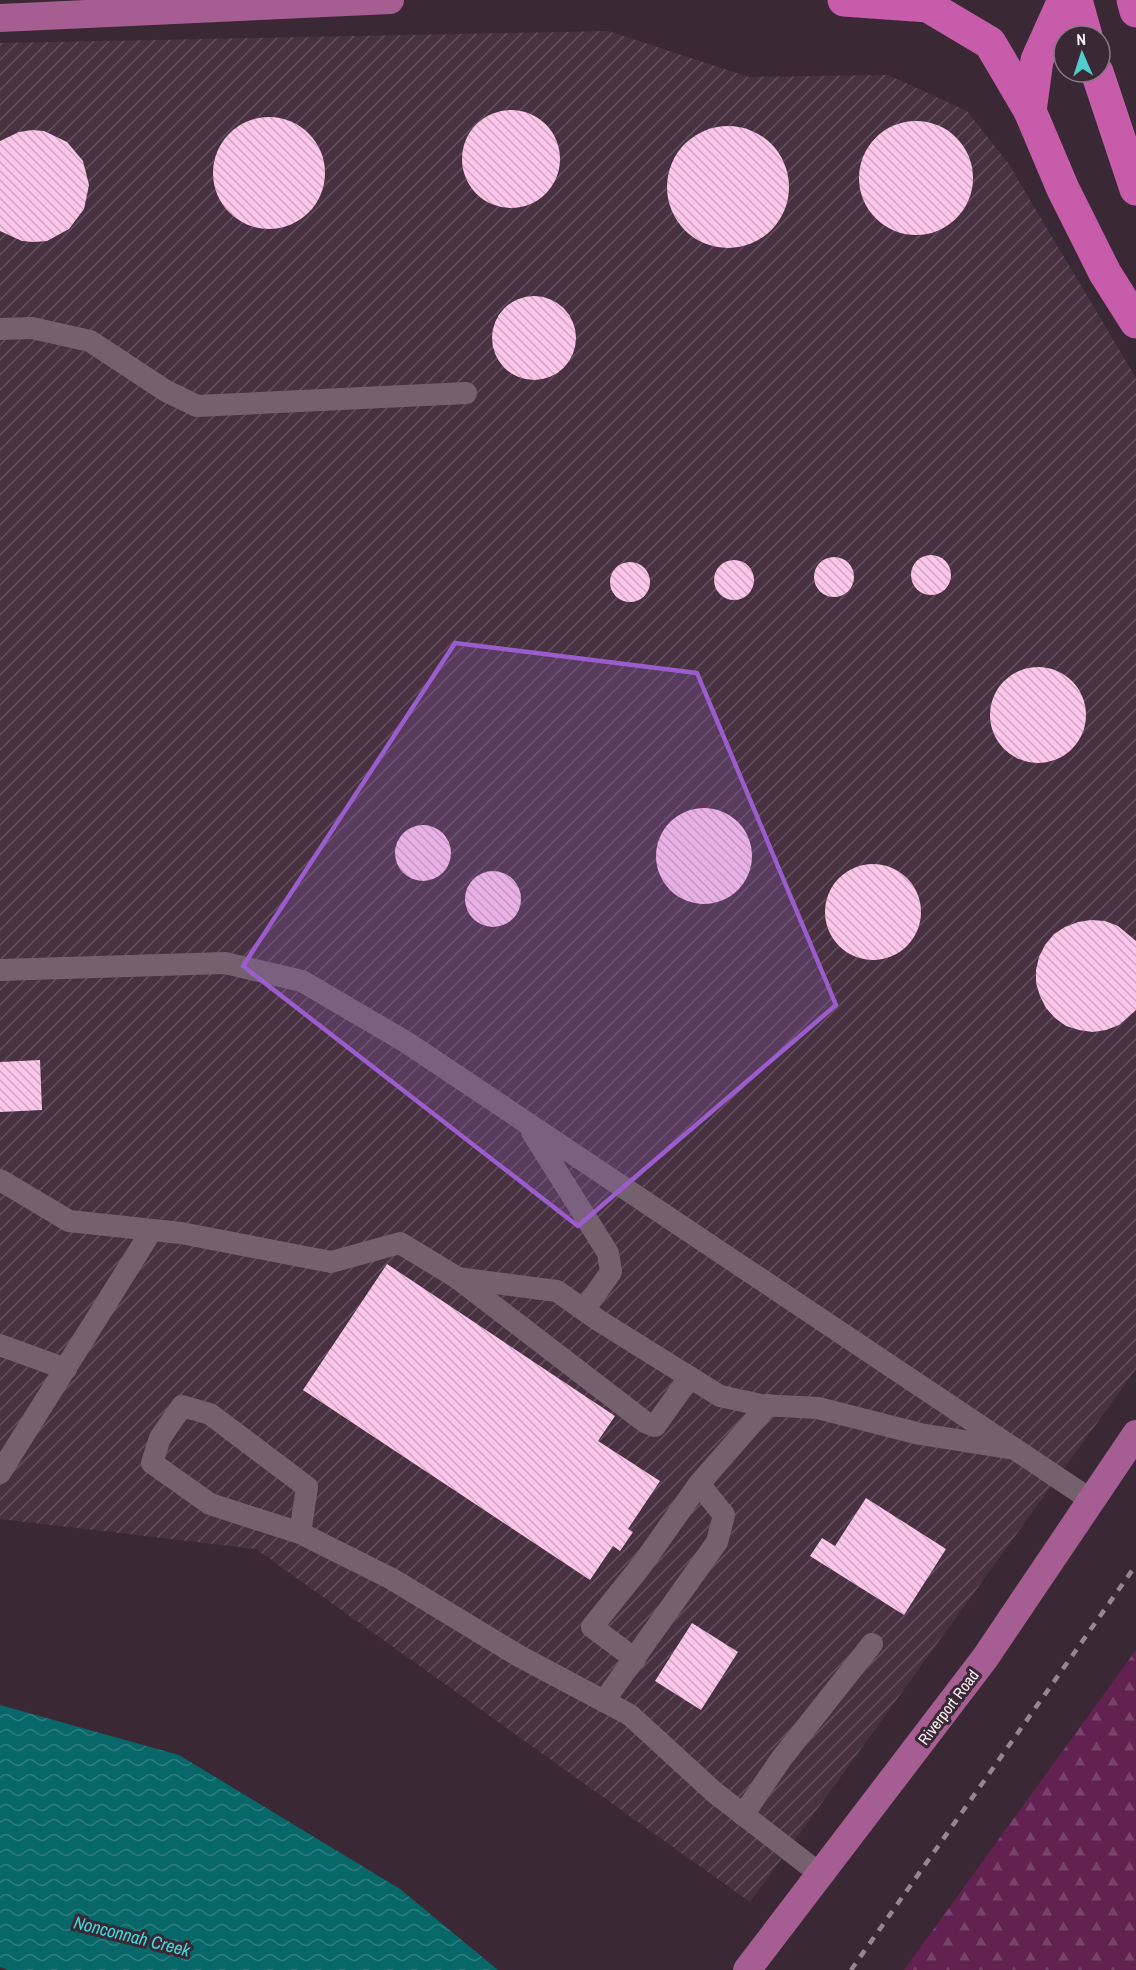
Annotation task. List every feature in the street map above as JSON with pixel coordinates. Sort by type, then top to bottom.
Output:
[{"type":"highway","points":[[844,0],[928,6],[990,43],[1030,111],[1063,189],[1106,273],[1136,322]]},
{"type":"highway","points":[[1030,111],[1037,60],[1064,0]]},
{"type":"highway","points":[[1076,0],[1083,24]]},
{"type":"highway","points":[[1134,1],[1136,11]]},
{"type":"highway","points":[[1101,84],[1133,181]]},
{"type":"main road","points":[[0,18],[390,0]]},
{"type":"main road","name":"Riverport Road","points":[[747,1970],[985,1658],[1136,1434]]},
{"type":"street","points":[[0,329],[32,328],[90,341],[166,391],[197,406],[466,393]]},
{"type":"street","points":[[0,970],[225,963],[302,981],[406,1042],[1092,1500]]},
{"type":"street","points":[[526,1123],[608,1253],[611,1272],[584,1310]]},
{"type":"street","points":[[0,1180],[69,1221],[181,1233],[331,1262],[400,1243],[456,1277],[645,1422],[656,1426],[690,1377]]},
{"type":"street","points":[[0,1473],[152,1230]]},
{"type":"street","points":[[456,1277],[557,1291],[720,1396],[768,1405],[818,1408],[920,1434],[1015,1449]]},
{"type":"street","points":[[0,1346],[66,1369]]},
{"type":"street","points":[[635,1659],[592,1627],[641,1566],[699,1484],[768,1405]]},
{"type":"street","points":[[300,1533],[307,1487],[210,1414],[182,1406],[160,1438],[153,1463],[210,1504],[300,1533],[392,1579],[519,1656],[630,1715],[714,1792],[820,1874]]},
{"type":"street","points":[[604,1701],[717,1542],[724,1515],[699,1484]]},
{"type":"street","points":[[743,1815],[781,1759],[872,1644]]},
{"type":"highlighted area","points":[[455,643],[697,673],[836,1005],[578,1226],[243,966]]},
{"type":"shaded area","points":[[608,31],[749,77],[888,75],[967,111],[1008,163],[1136,378],[1136,1369],[750,1902],[256,1549],[0,1519],[0,43]]},
{"type":"green space","points":[[1136,1650],[1136,1970],[904,1970]]},
{"type":"water","name":"Nonconnah Creek","points":[[0,1705],[179,1755],[400,1889],[498,1970],[9,1970],[0,1967]]},
{"type":"building","points":[[511,110],[530,114],[546,124],[556,140],[560,159],[556,178],[546,194],[530,204],[511,208],[492,204],[476,194],[466,178],[462,159],[466,140],[476,124],[492,114]]},
{"type":"building","points":[[269,117],[290,121],[309,133],[321,152],[325,173],[321,194],[309,213],[290,225],[269,229],[248,225],[229,213],[217,194],[213,173],[217,152],[229,133],[248,121]]},
{"type":"building","points":[[916,121],[938,125],[957,137],[969,156],[973,178],[969,200],[957,219],[938,231],[916,235],[894,231],[875,219],[863,200],[859,178],[863,156],[875,137],[894,125]]},
{"type":"building","points":[[728,126],[752,130],[771,144],[785,163],[789,187],[785,211],[771,230],[752,244],[728,248],[704,244],[685,230],[671,211],[667,187],[671,163],[685,144],[704,130]]},
{"type":"building","points":[[44,131],[67,142],[83,161],[89,185],[84,209],[69,229],[47,241],[34,242],[22,241],[0,231],[0,141],[19,132]]},
{"type":"building","points":[[534,296],[550,299],[564,308],[573,322],[576,338],[573,354],[564,368],[550,377],[534,380],[518,377],[504,368],[495,354],[492,338],[495,322],[504,308],[518,299]]},
{"type":"building","points":[[931,555],[939,556],[945,561],[950,567],[950,583],[945,589],[939,594],[931,595],[923,594],[917,589],[912,583],[911,575],[912,567],[917,561],[923,556]]},
{"type":"building","points":[[834,557],[848,563],[854,577],[848,591],[834,597],[820,591],[814,577],[820,563]]},
{"type":"building","points":[[734,560],[742,561],[748,566],[753,572],[753,588],[748,594],[742,599],[734,600],[726,599],[720,594],[715,588],[714,580],[715,572],[720,566],[726,561]]},
{"type":"building","points":[[630,562],[638,563],[644,568],[649,574],[649,590],[644,596],[638,601],[630,602],[622,601],[616,596],[611,590],[610,582],[611,574],[616,568],[622,563]]},
{"type":"building","points":[[1038,667],[1056,670],[1072,681],[1083,697],[1086,715],[1083,733],[1072,749],[1056,760],[1038,763],[1020,760],[1004,749],[993,733],[990,715],[993,697],[1004,681],[1020,670]]},
{"type":"building","points":[[704,808],[722,811],[738,822],[749,838],[752,856],[749,874],[738,890],[722,901],[704,904],[686,901],[670,890],[659,874],[656,856],[659,838],[670,822],[686,811]]},
{"type":"building","points":[[417,825],[429,825],[443,833],[451,847],[449,864],[443,873],[429,881],[417,881],[400,869],[395,859],[395,847],[407,830]]},
{"type":"building","points":[[873,864],[891,867],[907,878],[918,894],[921,912],[918,930],[907,946],[891,957],[873,960],[855,957],[839,946],[828,930],[825,912],[828,894],[839,878],[855,867]]},
{"type":"building","points":[[488,871],[498,871],[513,879],[519,888],[521,899],[519,910],[513,919],[498,927],[488,927],[477,922],[470,915],[465,904],[465,894],[470,883],[477,876]]},
{"type":"building","points":[[1105,921],[1118,926],[1136,941],[1136,1010],[1119,1025],[1093,1032],[1066,1026],[1055,1018],[1046,1008],[1036,983],[1039,957],[1054,934],[1078,922]]},
{"type":"building","points":[[40,1060],[42,1110],[0,1112],[0,1062]]},
{"type":"building","points":[[387,1264],[615,1416],[598,1441],[660,1481],[628,1529],[633,1532],[620,1551],[613,1546],[590,1580],[303,1390]]},
{"type":"building","points":[[866,1498],[946,1549],[904,1615],[810,1556],[822,1538],[835,1546]]},
{"type":"building","points":[[692,1623],[738,1652],[701,1710],[655,1681]]},
{"type":"railway","points":[[851,1970],[1136,1565]]}]
